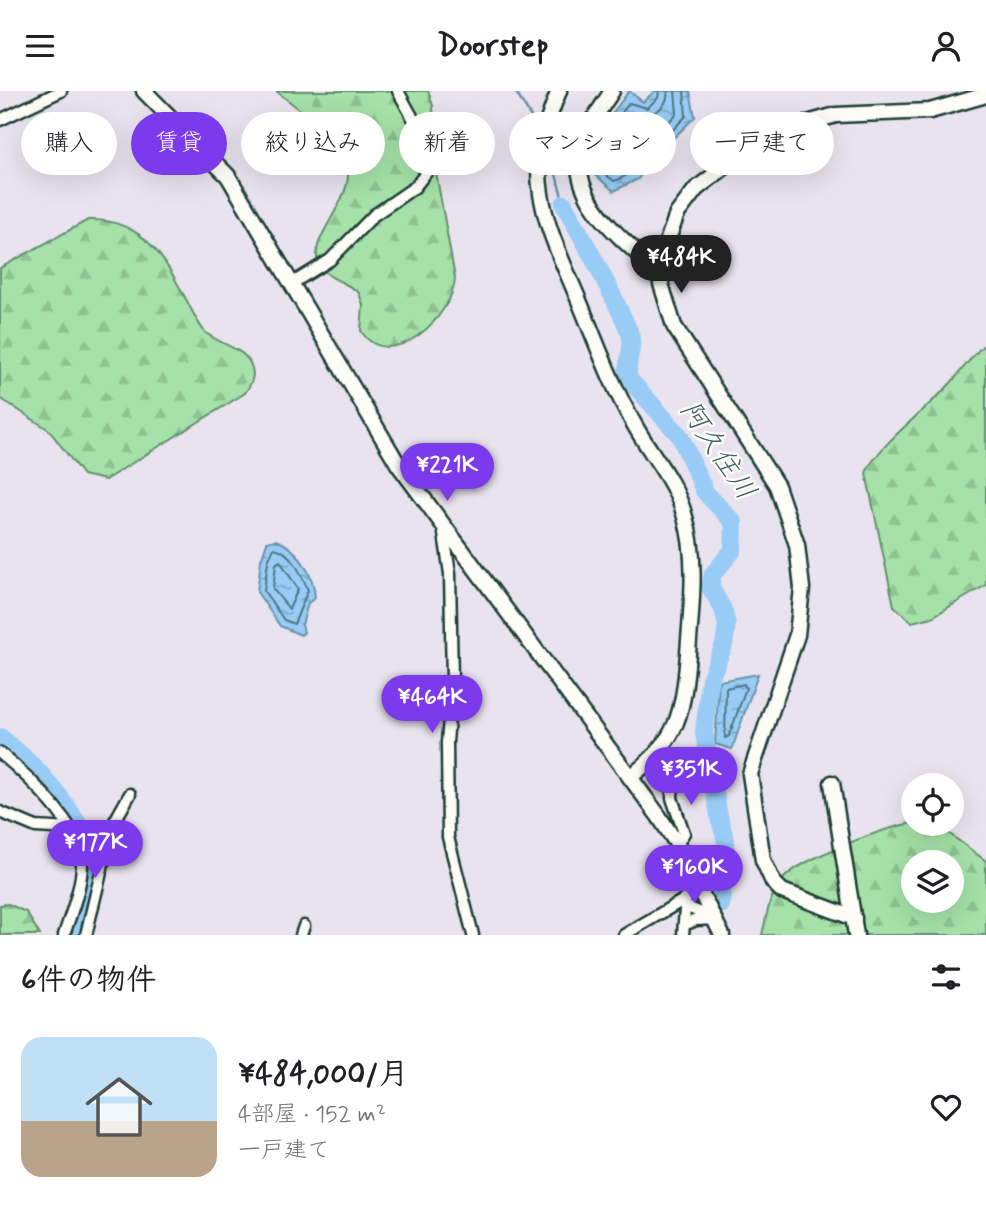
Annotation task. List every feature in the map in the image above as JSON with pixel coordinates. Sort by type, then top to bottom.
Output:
[{"type":"street","points":[[0,120],[61,91]]},
{"type":"street","points":[[144,91],[228,176],[383,441],[443,527],[677,844],[722,935]]},
{"type":"street","points":[[291,284],[330,260],[374,215],[415,187],[436,160],[398,91]]},
{"type":"street","points":[[559,91],[547,123],[539,166],[548,226],[620,397],[674,488],[686,518],[691,543],[690,617],[683,701],[666,744],[650,762],[630,778]]},
{"type":"street","points":[[612,91],[583,141],[579,170],[582,184],[610,226],[660,273]]},
{"type":"street","points":[[854,918],[782,891],[773,882],[763,860],[750,774],[797,635],[802,588],[797,545],[777,486],[674,326],[663,295],[660,273],[665,244],[685,202],[723,166],[779,131],[836,115],[930,111],[986,96]]},
{"type":"street","points":[[443,527],[450,574],[452,641],[447,742],[448,837],[473,935]]},
{"type":"street","points":[[0,753],[24,773],[70,829],[79,845],[82,863],[64,935]]},
{"type":"street","points":[[675,756],[672,798],[684,832],[677,844]]},
{"type":"street","points":[[832,783],[856,935]]},
{"type":"street","points":[[86,935],[103,864],[102,844],[130,794]]},
{"type":"street","points":[[0,812],[36,827],[70,829]]},
{"type":"street","points":[[684,930],[689,866]]},
{"type":"street","points":[[685,902],[715,919]]},
{"type":"street","points":[[624,935],[685,902]]},
{"type":"street","points":[[684,930],[696,920],[715,919]]},
{"type":"green space","points":[[276,91],[428,91],[433,112],[399,112],[399,175],[436,175],[455,278],[452,293],[444,308],[432,323],[403,344],[388,347],[373,343],[361,331],[363,305],[359,293],[324,271],[317,255],[319,242],[347,185],[348,175],[385,175],[385,112],[303,112]]},
{"type":"green space","points":[[88,220],[108,221],[139,234],[172,273],[203,330],[247,358],[253,371],[245,393],[105,480],[83,475],[49,430],[0,398],[0,268]]},
{"type":"green space","points":[[986,343],[986,585],[932,617],[912,622],[894,606],[866,473],[880,452],[949,385]]},
{"type":"green space","points":[[901,826],[901,836],[952,836],[986,861],[986,935],[762,935],[769,905],[783,879],[807,862],[864,837]]},
{"type":"green space","points":[[8,904],[26,912],[40,935],[0,935],[0,905]]},
{"type":"water","points":[[629,91],[643,102],[655,91],[690,91],[694,112],[690,112],[690,122],[676,136],[676,112],[614,112]]},
{"type":"water","points":[[595,175],[641,175],[638,179],[614,191]]},
{"type":"water","points":[[275,540],[297,555],[308,571],[314,589],[315,598],[308,603],[302,625],[304,632],[301,635],[280,626],[257,592],[261,560],[267,542]]},
{"type":"water","points":[[758,674],[732,749],[715,744],[719,681]]},
{"type":"waterway","name":"阿久住川","points":[[515,91],[528,112]]},
{"type":"waterway","name":"阿久住川","points":[[556,175],[564,204]]},
{"type":"waterway","name":"阿久住川","points":[[564,204],[629,331],[629,379],[680,436],[705,492],[734,523],[733,550],[713,574],[710,587],[723,609],[727,625],[724,645],[710,679],[704,733],[726,841],[721,905]]},
{"type":"waterway","points":[[0,737],[29,762],[55,791],[78,823],[95,858],[75,935]]}]
